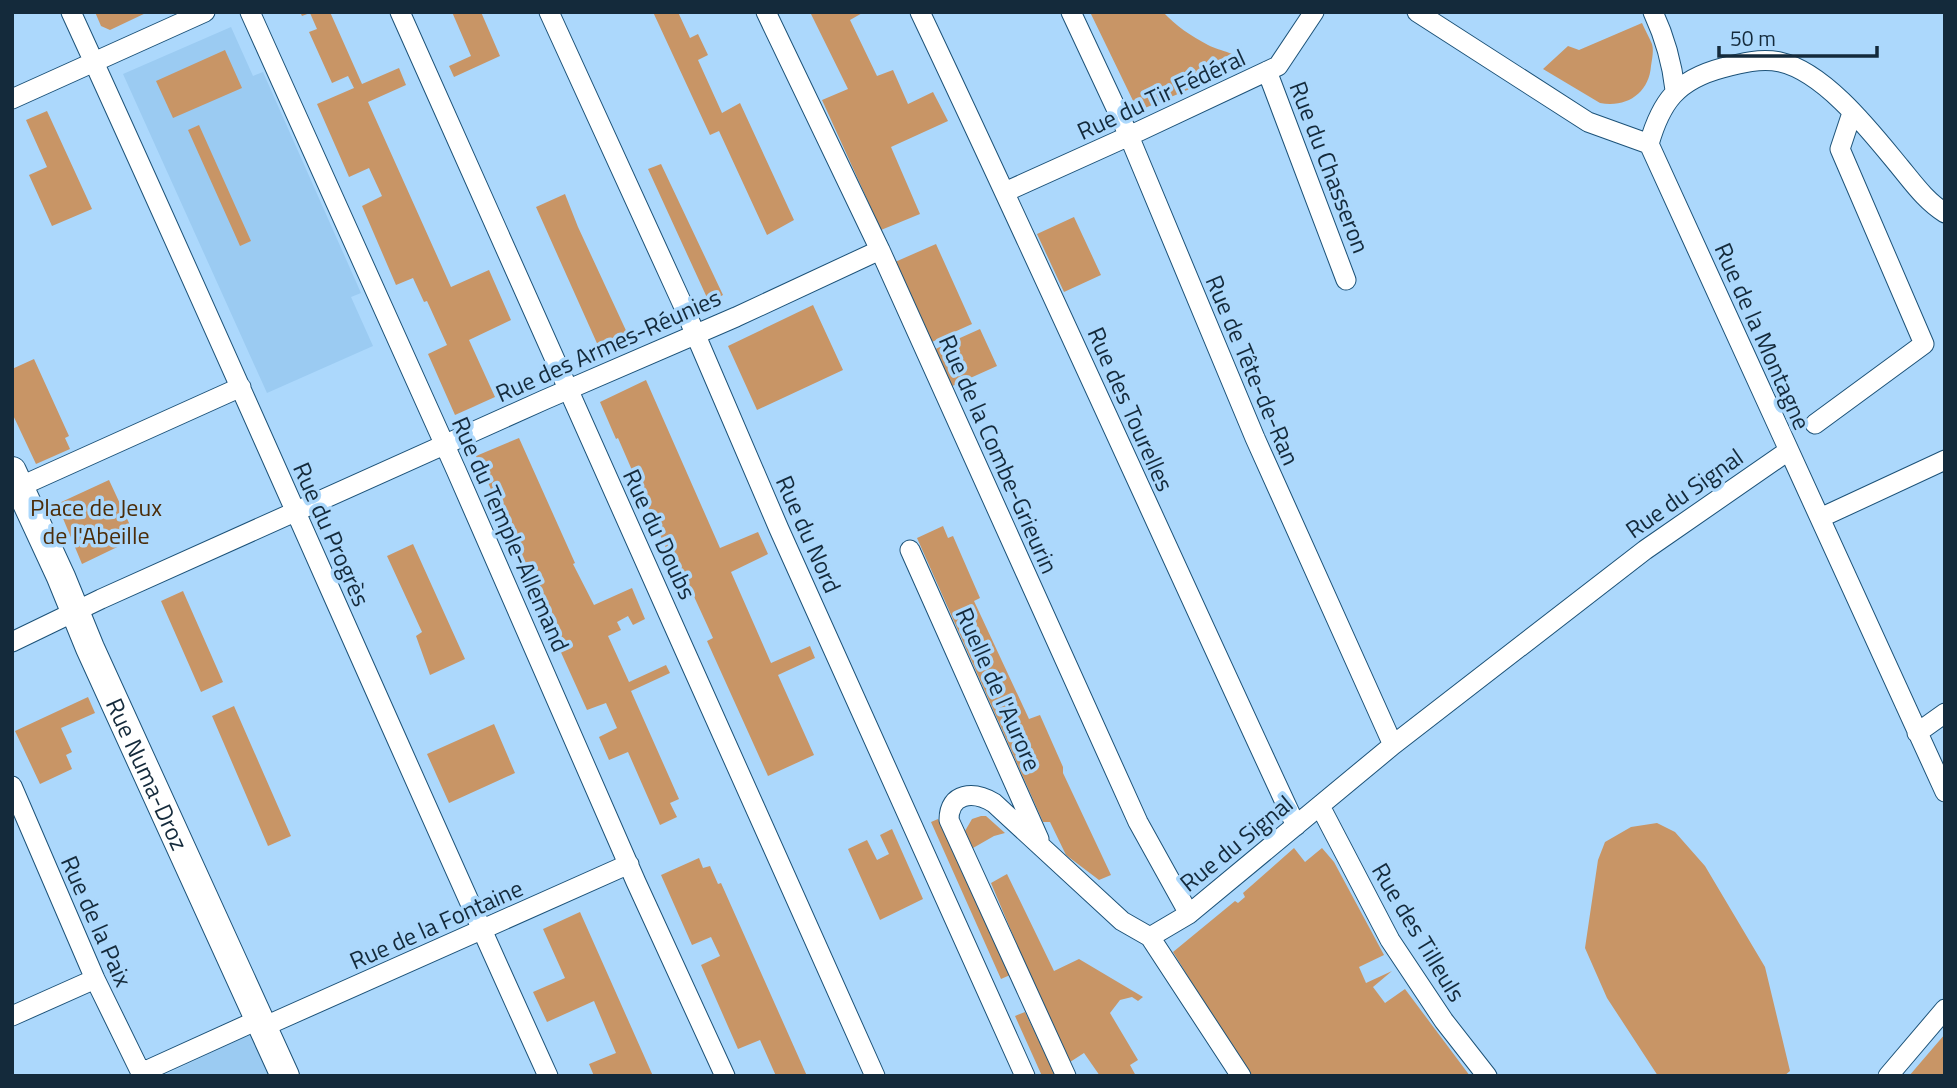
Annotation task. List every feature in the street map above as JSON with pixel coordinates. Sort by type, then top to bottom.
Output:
[{"type":"main road","name":"Rue Numa-Droz","points":[[16,479],[285,1076]]},
{"type":"street","name":"Rue du Progrès","points":[[71,12],[548,1076]]},
{"type":"street","points":[[12,99],[205,12]]},
{"type":"street","name":"Rue du Temple-Allemand","points":[[250,12],[725,1076]]},
{"type":"street","name":"Rue du Doubs","points":[[400,12],[875,1076]]},
{"type":"street","name":"Rue du Nord","points":[[549,12],[696,334],[779,529],[1025,1076]]},
{"type":"street","name":"Rue de la Combe-Grieurin","points":[[766,12],[880,250],[1138,822],[1189,914]]},
{"type":"street","name":"Rue des Tourelles","points":[[920,12],[1296,826]]},
{"type":"street","name":"Rue de Tête-de-Ran","points":[[1071,12],[1129,136],[1255,438],[1394,745]]},
{"type":"street","name":"Rue du Tir Fédéral","points":[[1005,192],[1278,66],[1314,12]]},
{"type":"street","points":[[1417,12],[1588,122],[1649,144],[1657,115],[1675,90],[1715,70],[1736,64],[1781,62],[1829,89],[1868,129],[1930,204],[1945,213]]},
{"type":"street","points":[[1653,12],[1669,54],[1675,90]]},
{"type":"street","name":"Rue du Chasseron","points":[[1267,71],[1346,280]]},
{"type":"street","points":[[1815,424],[1924,344],[1840,149],[1852,114]]},
{"type":"street","name":"Rue de la Montagne","points":[[1649,144],[1945,792]]},
{"type":"street","name":"Rue des Armes-Réunies","points":[[12,642],[49,626],[75,610],[880,250]]},
{"type":"street","points":[[16,479],[134,435],[241,387]]},
{"type":"street","name":"Rue du Signal","points":[[1150,937],[1189,914],[1394,745],[1645,550],[1788,451]]},
{"type":"street","points":[[1819,518],[1945,460]]},
{"type":"street","name":"Ruelle de l'Aurore","points":[[910,550],[1044,849]]},
{"type":"street","points":[[1917,733],[1945,713]]},
{"type":"street","name":"Rue de la Paix","points":[[12,786],[95,979],[141,1073]]},
{"type":"street","points":[[1066,1076],[950,820],[950,810],[958,799],[967,796],[985,798],[1122,921],[1150,937],[1241,1076]]},
{"type":"street","name":"Rue des Tilleuls","points":[[1320,806],[1390,940],[1444,1021],[1487,1076]]},
{"type":"street","name":"Rue de la Fontaine","points":[[141,1073],[481,931],[629,864]]},
{"type":"street","points":[[12,1016],[95,979]]},
{"type":"street","points":[[1888,1076],[1945,1009]]},
{"type":"shaded area","points":[[231,27],[253,76],[263,72],[361,293],[351,297],[373,346],[267,393],[123,74]]},
{"type":"shaded area","points":[[251,1034],[270,1076],[162,1076]]},
{"type":"green space","points":[[95,12],[148,12],[110,30],[101,26]]},
{"type":"green space","points":[[300,12],[330,12],[362,84],[399,68],[406,85],[368,102],[451,287],[489,270],[511,320],[469,340],[495,397],[455,415],[428,354],[447,345],[413,278],[396,285],[362,206],[382,196],[369,168],[349,177],[317,104],[354,88],[348,76],[332,83],[309,32],[317,29],[310,13],[302,16]]},
{"type":"green space","points":[[452,12],[481,12],[500,56],[454,77],[449,66],[471,56]]},
{"type":"green space","points":[[653,12],[678,12],[690,38],[698,34],[708,55],[698,60],[722,113],[740,103],[794,220],[767,235],[719,131],[710,135]]},
{"type":"green space","points":[[810,12],[864,12],[850,20],[877,76],[893,70],[908,104],[933,92],[948,121],[891,147],[920,214],[881,230],[822,100],[848,89]]},
{"type":"green space","points":[[1090,12],[1163,12],[1190,34],[1208,45],[1234,55],[1246,65],[1138,111]]},
{"type":"green space","points":[[1642,23],[1653,47],[1649,76],[1641,91],[1627,101],[1600,103],[1543,69],[1568,46],[1579,50]]},
{"type":"green space","points":[[225,50],[242,88],[173,118],[156,81]]},
{"type":"green space","points":[[47,111],[92,209],[52,226],[29,175],[47,167],[26,120]]},
{"type":"green space","points":[[199,125],[251,241],[240,246],[188,130]]},
{"type":"green space","points":[[661,164],[723,295],[709,302],[648,169]]},
{"type":"green space","points":[[565,194],[629,337],[600,350],[536,207]]},
{"type":"green space","points":[[1074,217],[1101,275],[1064,292],[1037,234]]},
{"type":"green space","points":[[936,244],[972,324],[932,342],[895,262]]},
{"type":"green space","points":[[813,305],[843,370],[757,410],[728,346]]},
{"type":"green space","points":[[980,329],[997,366],[948,388],[931,351]]},
{"type":"green space","points":[[34,359],[69,436],[65,438],[70,449],[36,464],[12,413],[12,369]]},
{"type":"green space","points":[[646,380],[720,548],[758,532],[768,554],[731,572],[771,663],[810,646],[815,658],[778,675],[814,755],[768,776],[707,641],[713,638],[691,590],[685,592],[600,402]]},
{"type":"green space","points":[[519,438],[575,563],[573,564],[594,605],[632,588],[645,619],[633,625],[628,616],[617,622],[621,630],[608,636],[629,682],[666,665],[670,673],[631,691],[679,799],[670,803],[677,817],[660,825],[628,752],[609,760],[599,737],[617,728],[606,703],[587,710],[559,648],[558,638],[476,456]]},
{"type":"green space","name":"Place de Jeux de l'Abeille","points":[[109,480],[136,538],[82,564],[57,504]]},
{"type":"green space","points":[[943,526],[948,538],[953,536],[980,598],[974,601],[1029,719],[1040,715],[1063,767],[1063,773],[1111,875],[1099,880],[1066,855],[1050,822],[1043,822],[917,538]]},
{"type":"green space","points":[[413,544],[465,659],[430,675],[416,636],[422,632],[387,556]]},
{"type":"green space","points":[[183,591],[223,682],[201,692],[161,601]]},
{"type":"green space","points":[[88,697],[95,713],[61,728],[72,752],[66,755],[72,769],[40,784],[15,731]]},
{"type":"green space","points":[[234,706],[291,836],[268,846],[212,716]]},
{"type":"green space","points":[[494,724],[515,773],[449,803],[427,754]]},
{"type":"green space","points":[[986,816],[1005,833],[973,848],[965,831],[972,819]]},
{"type":"green space","points":[[938,819],[1010,975],[1001,979],[931,822]]},
{"type":"green space","points":[[1657,823],[1675,832],[1705,866],[1765,967],[1790,1071],[1784,1076],[1658,1076],[1607,998],[1585,948],[1598,860],[1605,842],[1631,827]]},
{"type":"green space","points":[[892,829],[923,899],[880,920],[848,849],[867,840],[877,860],[889,854],[880,835]]},
{"type":"green space","points":[[1294,848],[1305,862],[1322,848],[1334,862],[1384,955],[1359,967],[1366,983],[1392,971],[1373,987],[1385,1003],[1405,989],[1470,1076],[1249,1076],[1173,952],[1235,901],[1238,903],[1245,897],[1243,893]]},
{"type":"green space","points":[[699,858],[703,868],[710,866],[718,884],[721,883],[807,1076],[776,1076],[760,1040],[738,1049],[701,965],[720,956],[711,937],[692,945],[661,875]]},
{"type":"green space","points":[[1007,874],[1054,971],[1079,959],[1143,997],[1138,1001],[1132,997],[1120,1000],[1110,1013],[1138,1060],[1130,1065],[1136,1076],[1100,1076],[1084,1053],[1067,1064],[991,883]]},
{"type":"green space","points":[[580,912],[653,1076],[594,1076],[589,1064],[616,1053],[594,1001],[547,1022],[533,992],[565,978],[543,929]]},
{"type":"green space","points":[[1025,1012],[1056,1076],[1042,1076],[1015,1016]]},
{"type":"green space","points":[[1945,1034],[1945,1076],[1909,1076]]}]
